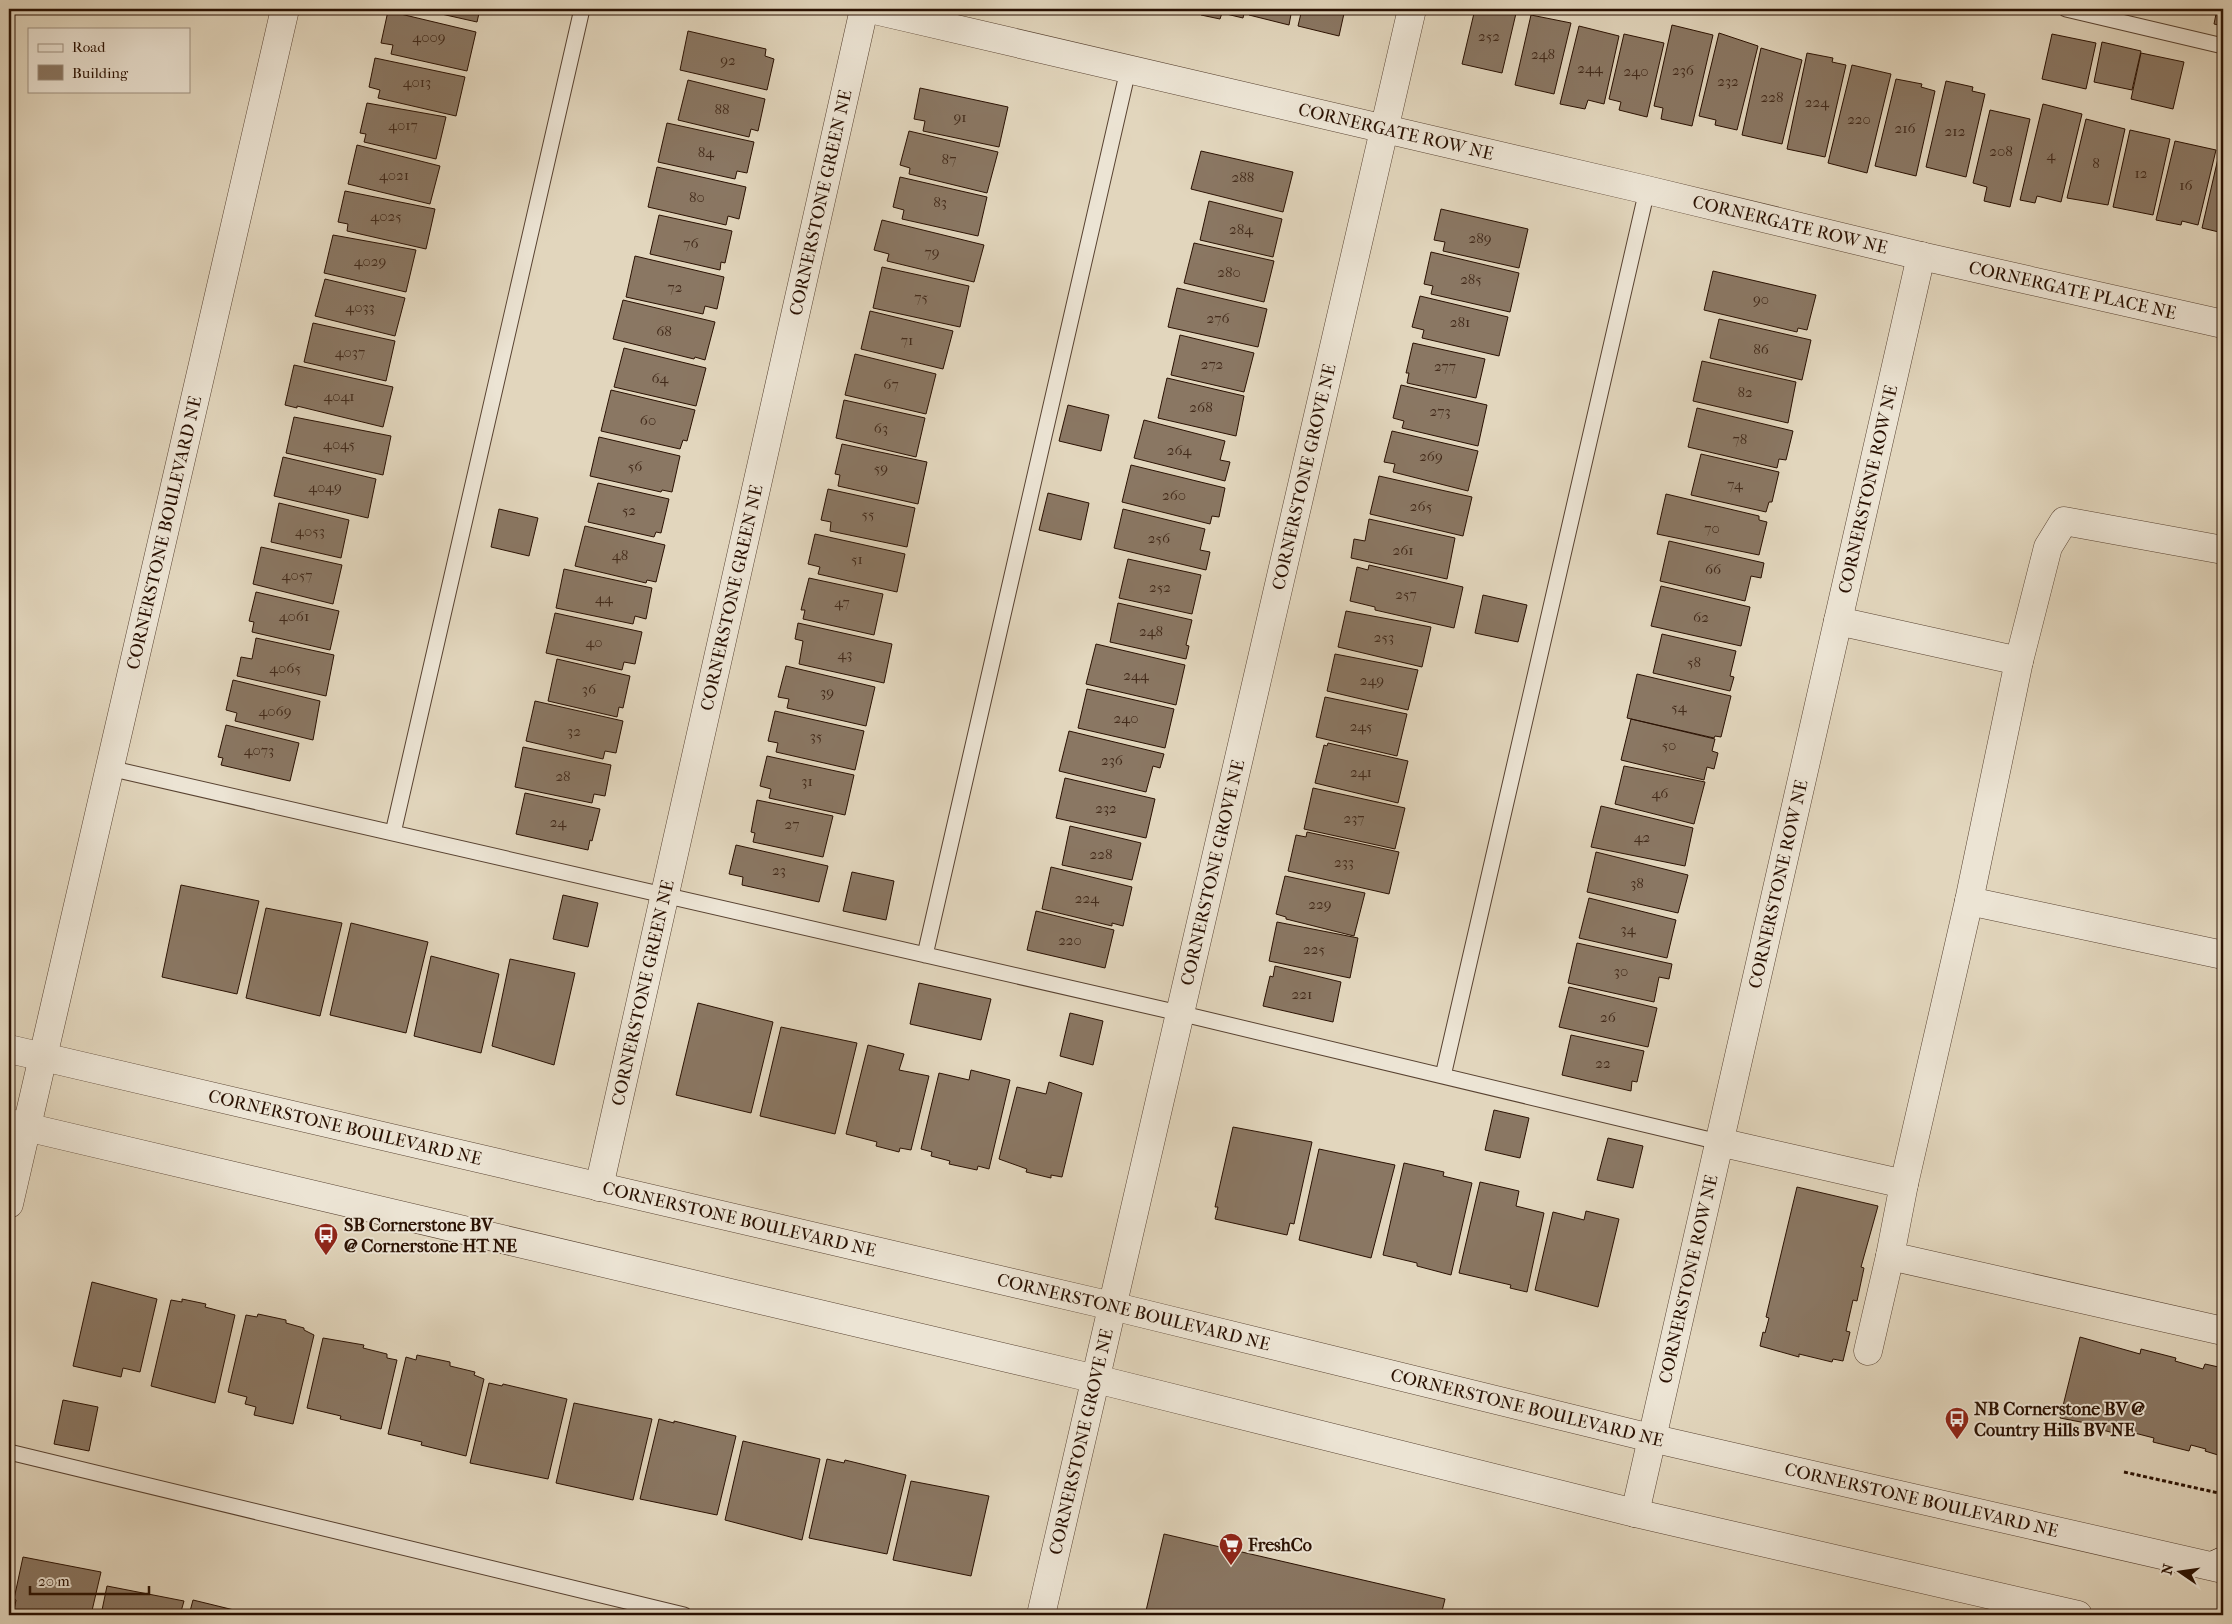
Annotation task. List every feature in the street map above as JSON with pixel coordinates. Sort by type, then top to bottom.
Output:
[{"type":"street","name":"CORNERSTONE BOULEVARD NE","points":[[43,1057],[285,9]]},
{"type":"street","name":"CORNERSTONE GREEN NE","points":[[599,1186],[864,9]]},
{"type":"street","name":"CORNERGATE ROW NE","points":[[870,9],[1647,190],[1921,256]]},
{"type":"street","name":"CORNERSTONE GROVE NE","points":[[1041,1615],[1412,9]]},
{"type":"street","name":"CORNERGATE PLACE NE","points":[[1921,256],[2223,324]]},
{"type":"street","name":"CORNERSTONE ROW NE","points":[[1635,1513],[1921,256]]},
{"type":"street","points":[[1868,1351],[1968,901],[2018,661],[2048,546],[2064,521],[2223,550]]},
{"type":"street","points":[[1838,621],[2018,661]]},
{"type":"street","points":[[1968,901],[2223,955]]},
{"type":"street","name":"CORNERSTONE BOULEVARD NE","points":[[9,1049],[1112,1306],[1651,1438],[2219,1566]]},
{"type":"street","points":[[9,1204],[18,1125],[43,1057]]},
{"type":"street","points":[[18,1125],[1096,1379],[1635,1513],[2078,1615]]},
{"type":"street","points":[[1719,1142],[1904,1184]]},
{"type":"street","points":[[1890,1256],[2223,1331]]},
{"type":"lane","points":[[393,833],[582,9]]},
{"type":"lane","points":[[2066,9],[2223,46]]},
{"type":"lane","points":[[925,955],[1128,70]]},
{"type":"lane","points":[[1443,1076],[1647,190]]},
{"type":"lane","points":[[110,768],[1179,1014],[1719,1142]]},
{"type":"lane","points":[[9,1452],[684,1615]]},
{"type":"path","points":[[2124,1472],[2223,1494]]},
{"type":"building","points":[[419,9],[480,9],[477,22]]},
{"type":"building","points":[[1202,9],[1245,9],[1243,18],[1222,13],[1220,19],[1201,15]]},
{"type":"building","points":[[1250,9],[1292,9],[1289,25],[1249,15]]},
{"type":"building","points":[[1302,9],[1345,9],[1339,36],[1298,26]]},
{"type":"building","points":[[1475,9],[1517,9],[1502,73],[1462,64]]},
{"type":"building","points":[[2217,9],[2223,9],[2223,26],[2214,24]]},
{"type":"building","points":[[388,11],[476,32],[467,71],[391,54],[393,45],[381,43]]},
{"type":"building","points":[[1531,15],[1571,23],[1554,94],[1515,85]]},
{"type":"building","points":[[1672,25],[1713,35],[1692,126],[1661,119],[1663,108],[1654,106]]},
{"type":"building","points":[[1579,26],[1619,36],[1604,104],[1588,100],[1585,109],[1560,104]]},
{"type":"building","points":[[688,31],[766,49],[765,56],[774,59],[767,90],[680,70]]},
{"type":"building","points":[[1719,33],[1758,46],[1737,130],[1715,125],[1716,120],[1699,116]]},
{"type":"building","points":[[1624,34],[1664,43],[1647,117],[1619,110],[1621,102],[1609,99]]},
{"type":"building","points":[[2052,34],[2096,43],[2086,89],[2042,79]]},
{"type":"building","points":[[2102,42],[2141,51],[2132,90],[2094,82]]},
{"type":"building","points":[[1761,48],[1802,60],[1782,144],[1742,135]]},
{"type":"building","points":[[1807,53],[1833,58],[1832,62],[1846,65],[1825,157],[1787,149]]},
{"type":"building","points":[[2141,53],[2184,62],[2173,109],[2131,99]]},
{"type":"building","points":[[375,58],[465,77],[456,116],[378,98],[380,90],[369,87]]},
{"type":"building","points":[[1852,65],[1891,74],[1867,173],[1828,163]]},
{"type":"building","points":[[1896,79],[1922,84],[1921,87],[1935,91],[1916,176],[1875,166]]},
{"type":"building","points":[[688,80],[765,99],[758,131],[751,129],[749,137],[678,120]]},
{"type":"building","points":[[1946,81],[1973,87],[1972,91],[1985,94],[1966,177],[1926,167]]},
{"type":"building","points":[[920,88],[1008,107],[999,147],[923,131],[925,121],[914,119]]},
{"type":"building","points":[[367,103],[446,117],[436,159],[364,142],[366,134],[360,133]]},
{"type":"building","points":[[2043,104],[2082,114],[2061,202],[2037,196],[2035,203],[2020,200]]},
{"type":"building","points":[[1990,110],[2030,119],[2010,207],[1984,201],[1987,187],[1973,183]]},
{"type":"building","points":[[2086,119],[2125,129],[2108,205],[2067,198]]},
{"type":"building","points":[[667,123],[754,142],[747,173],[737,171],[735,179],[658,162]]},
{"type":"building","points":[[2130,130],[2170,139],[2153,215],[2113,207]]},
{"type":"building","points":[[909,131],[998,152],[987,193],[909,174],[910,168],[900,165]]},
{"type":"building","points":[[2175,141],[2216,150],[2198,225],[2182,221],[2181,225],[2156,220]]},
{"type":"building","points":[[357,145],[440,166],[430,204],[348,184]]},
{"type":"building","points":[[1201,151],[1293,172],[1283,212],[1191,189]]},
{"type":"building","points":[[2219,154],[2223,155],[2223,233],[2202,228]]},
{"type":"building","points":[[657,167],[746,187],[739,219],[728,216],[726,225],[648,207]]},
{"type":"building","points":[[900,177],[987,197],[978,236],[902,219],[904,210],[893,207]]},
{"type":"building","points":[[345,191],[435,209],[426,249],[347,231],[348,224],[338,222]]},
{"type":"building","points":[[1209,201],[1282,219],[1273,257],[1200,240]]},
{"type":"building","points":[[1441,209],[1528,229],[1519,268],[1443,251],[1445,242],[1434,240]]},
{"type":"building","points":[[659,215],[732,231],[725,263],[721,262],[720,270],[650,254]]},
{"type":"building","points":[[882,220],[984,245],[974,282],[887,261],[889,254],[874,250]]},
{"type":"building","points":[[333,235],[416,250],[406,292],[324,273]]},
{"type":"building","points":[[1194,243],[1274,261],[1264,302],[1184,283]]},
{"type":"building","points":[[1431,252],[1519,273],[1510,312],[1431,294],[1433,286],[1424,284]]},
{"type":"building","points":[[635,256],[724,277],[717,309],[705,306],[703,314],[626,297]]},
{"type":"building","points":[[882,267],[969,286],[960,327],[873,308]]},
{"type":"building","points":[[1713,271],[1816,295],[1807,330],[1798,328],[1797,332],[1704,310]]},
{"type":"building","points":[[325,279],[405,298],[395,336],[315,316]]},
{"type":"building","points":[[1177,288],[1267,309],[1258,347],[1168,327]]},
{"type":"building","points":[[1420,296],[1508,317],[1499,356],[1422,338],[1424,330],[1412,327]]},
{"type":"building","points":[[623,300],[715,322],[705,360],[613,339]]},
{"type":"building","points":[[870,311],[953,331],[943,369],[861,349]]},
{"type":"building","points":[[1719,319],[1811,340],[1802,380],[1710,358]]},
{"type":"building","points":[[313,323],[395,341],[386,381],[304,362]]},
{"type":"building","points":[[1180,335],[1254,353],[1244,392],[1171,375]]},
{"type":"building","points":[[1413,343],[1485,359],[1476,398],[1407,383],[1409,373],[1406,373]]},
{"type":"building","points":[[624,348],[706,368],[696,406],[614,387]]},
{"type":"building","points":[[855,354],[936,374],[926,414],[845,395]]},
{"type":"building","points":[[1702,361],[1796,382],[1788,423],[1693,401]]},
{"type":"building","points":[[294,365],[393,387],[383,427],[297,406],[297,408],[285,405]]},
{"type":"building","points":[[1167,378],[1244,396],[1236,436],[1158,418]]},
{"type":"building","points":[[1401,385],[1487,405],[1478,446],[1402,428],[1404,421],[1393,418]]},
{"type":"building","points":[[611,390],[695,410],[687,441],[683,440],[680,449],[601,431]]},
{"type":"building","points":[[844,400],[925,418],[916,457],[836,438]]},
{"type":"building","points":[[1068,405],[1109,415],[1101,451],[1059,441]]},
{"type":"building","points":[[1697,408],[1793,431],[1786,460],[1779,459],[1777,468],[1688,447]]},
{"type":"building","points":[[294,417],[391,436],[383,475],[286,453]]},
{"type":"building","points":[[1144,420],[1225,441],[1220,460],[1230,462],[1225,481],[1134,458]]},
{"type":"building","points":[[1392,431],[1478,451],[1468,491],[1393,472],[1395,464],[1384,462]]},
{"type":"building","points":[[599,437],[680,456],[672,492],[662,490],[661,492],[590,476]]},
{"type":"building","points":[[842,444],[927,462],[918,504],[838,486],[840,475],[835,474]]},
{"type":"building","points":[[1701,454],[1779,472],[1772,502],[1769,502],[1766,512],[1691,495]]},
{"type":"building","points":[[283,457],[376,479],[368,518],[274,496]]},
{"type":"building","points":[[1131,465],[1225,488],[1219,517],[1212,516],[1210,524],[1122,502]]},
{"type":"building","points":[[1379,476],[1472,497],[1463,536],[1370,514]]},
{"type":"building","points":[[598,483],[669,499],[661,533],[656,532],[654,537],[588,522]]},
{"type":"building","points":[[828,489],[915,508],[907,547],[830,531],[831,522],[821,520]]},
{"type":"building","points":[[1048,493],[1089,503],[1081,540],[1039,530]]},
{"type":"building","points":[[1666,494],[1759,516],[1759,520],[1767,522],[1759,555],[1657,534]]},
{"type":"building","points":[[279,503],[349,520],[341,558],[271,542]]},
{"type":"building","points":[[499,509],[538,518],[529,556],[491,547]]},
{"type":"building","points":[[1123,509],[1205,529],[1200,550],[1210,552],[1206,570],[1114,548]]},
{"type":"building","points":[[1369,519],[1455,538],[1447,579],[1351,558],[1354,539],[1365,541]]},
{"type":"building","points":[[585,526],[665,545],[656,582],[647,580],[646,583],[575,566]]},
{"type":"building","points":[[815,534],[905,554],[897,592],[818,574],[820,567],[808,564]]},
{"type":"building","points":[[1669,541],[1764,563],[1761,578],[1751,576],[1745,601],[1660,581]]},
{"type":"building","points":[[261,547],[342,565],[333,604],[253,584]]},
{"type":"building","points":[[1128,559],[1201,575],[1192,614],[1119,598]]},
{"type":"building","points":[[1369,565],[1463,587],[1454,628],[1375,610],[1375,607],[1350,601],[1357,567],[1368,570]]},
{"type":"building","points":[[564,569],[652,588],[646,619],[635,616],[633,624],[556,608]]},
{"type":"building","points":[[809,578],[883,594],[874,635],[803,619],[805,610],[801,610]]},
{"type":"building","points":[[1661,586],[1750,607],[1741,646],[1651,626]]},
{"type":"building","points":[[256,592],[339,611],[330,650],[252,632],[254,622],[249,621]]},
{"type":"building","points":[[1483,595],[1527,605],[1518,642],[1475,633]]},
{"type":"building","points":[[1118,603],[1192,620],[1186,645],[1189,646],[1186,659],[1110,642]]},
{"type":"building","points":[[1346,611],[1431,627],[1422,667],[1338,647]]},
{"type":"building","points":[[555,613],[642,632],[635,664],[624,662],[622,670],[546,653]]},
{"type":"building","points":[[798,623],[892,644],[884,683],[799,664],[803,641],[795,639]]},
{"type":"building","points":[[1662,634],[1736,651],[1730,676],[1734,677],[1730,691],[1653,673]]},
{"type":"building","points":[[256,638],[334,655],[326,696],[237,676],[241,657],[252,659]]},
{"type":"building","points":[[1096,644],[1185,665],[1176,705],[1086,684]]},
{"type":"building","points":[[1335,654],[1418,670],[1408,710],[1327,691]]},
{"type":"building","points":[[557,659],[630,676],[623,708],[619,707],[617,717],[548,701]]},
{"type":"building","points":[[786,666],[875,687],[866,726],[787,708],[789,699],[778,697]]},
{"type":"building","points":[[1637,674],[1731,696],[1721,737],[1715,736],[1714,738],[1627,718]]},
{"type":"building","points":[[233,680],[320,701],[313,740],[235,721],[237,713],[226,710]]},
{"type":"building","points":[[1087,689],[1174,709],[1165,748],[1078,728]]},
{"type":"building","points":[[1325,697],[1407,714],[1397,756],[1316,737]]},
{"type":"building","points":[[535,701],[623,721],[616,753],[605,751],[603,759],[526,741]]},
{"type":"building","points":[[775,711],[864,731],[855,770],[776,752],[778,743],[768,741]]},
{"type":"building","points":[[1631,719],[1715,739],[1712,751],[1718,753],[1714,769],[1707,767],[1704,780],[1621,760]]},
{"type":"building","points":[[226,725],[299,743],[290,781],[221,765],[223,758],[218,757]]},
{"type":"building","points":[[1069,731],[1164,754],[1160,768],[1153,766],[1146,792],[1059,771]]},
{"type":"building","points":[[1328,743],[1408,761],[1398,803],[1315,783],[1324,745],[1327,746]]},
{"type":"building","points":[[523,747],[611,765],[605,796],[594,794],[592,803],[515,787]]},
{"type":"building","points":[[767,756],[854,775],[845,815],[769,798],[771,789],[760,786]]},
{"type":"building","points":[[1624,766],[1705,782],[1694,824],[1615,804]]},
{"type":"building","points":[[1065,778],[1155,799],[1146,838],[1056,818]]},
{"type":"building","points":[[1313,788],[1405,808],[1395,849],[1304,829]]},
{"type":"building","points":[[525,793],[600,809],[588,850],[516,834]]},
{"type":"building","points":[[757,800],[833,816],[823,857],[753,842],[755,833],[751,832]]},
{"type":"building","points":[[1601,806],[1693,828],[1685,866],[1591,847]]},
{"type":"building","points":[[1070,826],[1141,843],[1132,880],[1062,865]]},
{"type":"building","points":[[1307,832],[1399,852],[1389,894],[1288,871],[1296,835],[1306,837]]},
{"type":"building","points":[[736,845],[828,866],[819,902],[742,885],[743,877],[729,874]]},
{"type":"building","points":[[1596,852],[1688,875],[1678,913],[1587,892]]},
{"type":"building","points":[[1051,867],[1132,887],[1123,926],[1112,923],[1112,926],[1042,909]]},
{"type":"building","points":[[852,872],[894,881],[886,920],[843,911]]},
{"type":"building","points":[[1285,876],[1365,893],[1354,936],[1286,919],[1286,917],[1276,914]]},
{"type":"building","points":[[181,885],[259,901],[237,994],[162,977]]},
{"type":"building","points":[[563,895],[598,903],[588,947],[553,939]]},
{"type":"building","points":[[1589,898],[1676,920],[1667,958],[1579,938]]},
{"type":"building","points":[[266,908],[342,923],[320,1016],[246,998]]},
{"type":"building","points":[[1036,911],[1114,930],[1105,968],[1027,950]]},
{"type":"building","points":[[1277,922],[1358,938],[1350,978],[1269,961]]},
{"type":"building","points":[[351,923],[428,942],[406,1033],[330,1015]]},
{"type":"building","points":[[1577,943],[1672,964],[1669,979],[1659,977],[1654,1002],[1568,983]]},
{"type":"building","points":[[431,956],[499,974],[481,1053],[414,1036]]},
{"type":"building","points":[[510,959],[575,973],[554,1065],[492,1046]]},
{"type":"building","points":[[1275,966],[1341,982],[1333,1022],[1263,1006],[1270,976],[1273,977]]},
{"type":"building","points":[[919,983],[991,999],[981,1040],[910,1024]]},
{"type":"building","points":[[1569,987],[1657,1008],[1648,1047],[1559,1027]]},
{"type":"building","points":[[698,1003],[773,1022],[751,1113],[676,1095]]},
{"type":"building","points":[[1070,1013],[1103,1021],[1093,1065],[1060,1056]]},
{"type":"building","points":[[781,1027],[857,1043],[835,1134],[760,1116]]},
{"type":"building","points":[[1571,1035],[1644,1051],[1637,1082],[1632,1081],[1631,1091],[1562,1075]]},
{"type":"building","points":[[868,1045],[904,1054],[899,1070],[929,1076],[911,1150],[900,1148],[899,1152],[876,1146],[877,1142],[846,1134]]},
{"type":"building","points":[[971,1070],[1010,1080],[989,1169],[978,1166],[977,1170],[949,1164],[950,1161],[931,1156],[932,1152],[921,1149],[939,1073],[969,1080]]},
{"type":"building","points":[[1049,1082],[1082,1093],[1062,1177],[1051,1175],[1051,1178],[1026,1172],[1027,1169],[999,1159],[1017,1087],[1046,1094]]},
{"type":"building","points":[[1494,1110],[1529,1118],[1520,1158],[1485,1150]]},
{"type":"building","points":[[1233,1127],[1312,1142],[1294,1224],[1290,1223],[1287,1235],[1215,1219],[1218,1207],[1215,1207]]},
{"type":"building","points":[[1608,1138],[1643,1146],[1633,1188],[1597,1180]]},
{"type":"building","points":[[1319,1149],[1395,1165],[1371,1258],[1299,1240]]},
{"type":"building","points":[[1404,1163],[1444,1172],[1443,1176],[1472,1183],[1451,1275],[1417,1266],[1417,1263],[1383,1255]]},
{"type":"building","points":[[1480,1182],[1519,1191],[1516,1206],[1544,1213],[1527,1292],[1510,1288],[1511,1285],[1459,1273]]},
{"type":"building","points":[[1797,1187],[1878,1206],[1861,1267],[1864,1268],[1857,1301],[1853,1300],[1846,1331],[1850,1332],[1843,1361],[1833,1359],[1832,1362],[1799,1354],[1799,1357],[1760,1346],[1769,1318],[1766,1317]]},
{"type":"building","points":[[1586,1211],[1619,1219],[1598,1307],[1535,1290],[1553,1212],[1584,1220]]},
{"type":"building","points":[[92,1282],[157,1299],[140,1372],[123,1368],[121,1377],[73,1366]]},
{"type":"building","points":[[182,1299],[206,1304],[205,1307],[235,1315],[215,1403],[151,1386],[171,1300],[182,1302]]},
{"type":"building","points":[[258,1314],[286,1320],[286,1323],[304,1328],[304,1330],[314,1335],[293,1424],[254,1415],[256,1407],[245,1404],[247,1397],[228,1392],[246,1315],[257,1317]]},
{"type":"building","points":[[2080,1337],[2140,1354],[2141,1349],[2176,1358],[2175,1361],[2203,1369],[2205,1364],[2223,1368],[2223,1434],[2218,1455],[2191,1445],[2189,1451],[2153,1442],[2154,1438],[2115,1428],[2114,1433],[2091,1427],[2091,1424],[2060,1418]]},
{"type":"building","points":[[323,1338],[364,1345],[363,1348],[387,1354],[387,1358],[397,1360],[381,1429],[340,1419],[341,1416],[307,1408]]},
{"type":"building","points":[[417,1355],[450,1362],[450,1366],[475,1372],[474,1375],[484,1379],[466,1456],[421,1445],[422,1442],[388,1434],[406,1357],[416,1360]]},
{"type":"building","points":[[489,1383],[502,1386],[503,1384],[567,1399],[548,1479],[470,1463]]},
{"type":"building","points":[[63,1400],[98,1407],[89,1451],[54,1444]]},
{"type":"building","points":[[574,1403],[652,1419],[633,1500],[556,1483]]},
{"type":"building","points":[[659,1419],[736,1436],[717,1515],[640,1499]]},
{"type":"building","points":[[743,1441],[820,1459],[802,1540],[725,1520]]},
{"type":"building","points":[[827,1459],[844,1463],[845,1460],[906,1475],[887,1554],[809,1538]]},
{"type":"building","points":[[911,1481],[989,1496],[971,1576],[893,1560]]},
{"type":"building","name":"FreshCo","points":[[1164,1534],[1445,1599],[1441,1615],[1145,1615]]},
{"type":"building","points":[[23,1557],[101,1572],[91,1615],[13,1615],[16,1600],[14,1599]]},
{"type":"building","points":[[107,1586],[184,1601],[180,1615],[101,1615]]},
{"type":"building","points":[[193,1600],[234,1610],[233,1612],[248,1615],[189,1615]]},
{"type":"place","name":"SB Cornerstone BV @ Cornerstone HT NE","points":[[326,1256]]},
{"type":"place","name":"NB Cornerstone BV @ Country Hills BV NE","points":[[1957,1440]]},
{"type":"place","name":"FreshCo","points":[[1231,1566]]}]
